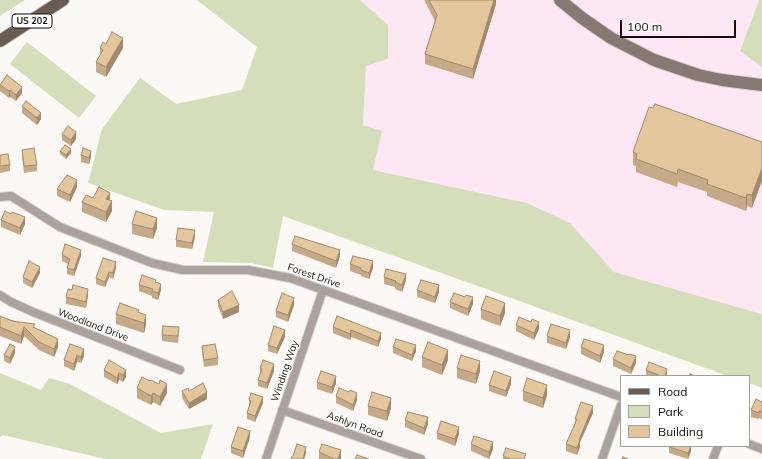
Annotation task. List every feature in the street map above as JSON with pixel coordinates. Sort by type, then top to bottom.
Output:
[{"type":"main road","name":"US 202","points":[[0,41],[63,0]]},
{"type":"street","points":[[560,0],[582,18],[611,38],[654,60],[722,80],[762,85]]},
{"type":"street","name":"Forest Drive","points":[[0,197],[11,196],[60,227],[167,267],[191,270],[228,269],[270,273],[290,278],[620,398]]},
{"type":"street","name":"Winding Way","points":[[266,459],[323,290]]},
{"type":"street","name":"Woodland Drive","points":[[0,295],[33,312],[180,370]]},
{"type":"street","points":[[602,459],[620,408]]},
{"type":"street","name":"Ashlyn Road","points":[[282,410],[421,459]]},
{"type":"street","points":[[750,444],[762,450]]},
{"type":"street","points":[[713,459],[718,447]]},
{"type":"shaded area","points":[[360,0],[759,0],[740,50],[762,67],[762,314],[614,272],[570,223],[527,203],[373,170],[382,131],[363,125],[366,66],[388,59],[388,25]]},
{"type":"green space","points":[[0,0],[25,0],[0,16]]},
{"type":"green space","points":[[197,0],[360,0],[388,25],[388,59],[366,66],[363,125],[382,131],[373,170],[527,203],[570,223],[614,272],[762,314],[762,388],[750,383],[750,375],[725,375],[283,216],[273,268],[251,263],[203,262],[214,212],[164,210],[88,183],[102,129],[140,78],[176,104],[242,90],[257,47]]},
{"type":"green space","points":[[759,0],[762,0],[762,67],[740,51]]},
{"type":"green space","points":[[27,42],[96,96],[79,118],[10,64]]},
{"type":"green space","points":[[0,373],[41,390],[49,378],[70,384],[161,433],[213,424],[201,459],[105,459],[3,435],[0,437]]},
{"type":"building","points":[[429,0],[494,0],[473,69],[425,54],[437,15]]},
{"type":"building","points":[[112,32],[123,38],[106,67],[96,62],[103,50],[100,48],[103,42],[106,44]]},
{"type":"building","points":[[7,75],[22,87],[16,95],[0,85]]},
{"type":"building","points":[[26,101],[41,113],[37,118],[22,106]]},
{"type":"building","points":[[655,104],[762,142],[762,168],[752,195],[747,194],[746,198],[707,184],[708,180],[678,169],[677,174],[636,159],[637,154],[633,152],[649,107],[653,108]]},
{"type":"building","points":[[68,126],[76,132],[71,140],[62,134]]},
{"type":"building","points":[[65,145],[71,149],[66,155],[60,151]]},
{"type":"building","points":[[34,148],[37,165],[24,166],[22,150]]},
{"type":"building","points":[[83,148],[91,151],[89,158],[81,155]]},
{"type":"building","points":[[8,154],[10,165],[0,166],[0,155]]},
{"type":"building","points":[[67,175],[77,180],[70,195],[57,189]]},
{"type":"building","points":[[99,187],[110,193],[106,199],[112,201],[106,212],[82,202],[86,195],[93,198]]},
{"type":"building","points":[[5,211],[25,217],[20,228],[1,220]]},
{"type":"building","points":[[136,211],[157,218],[153,229],[132,224]]},
{"type":"building","points":[[178,228],[195,230],[192,243],[176,240]]},
{"type":"building","points":[[295,236],[340,250],[336,261],[292,244]]},
{"type":"building","points":[[65,244],[81,250],[74,270],[67,268],[70,259],[62,255]]},
{"type":"building","points":[[353,256],[373,261],[369,273],[350,264]]},
{"type":"building","points":[[103,258],[116,262],[113,273],[109,272],[105,282],[96,278]]},
{"type":"building","points":[[29,261],[40,267],[32,282],[23,277]]},
{"type":"building","points":[[386,269],[406,274],[402,285],[395,282],[396,281],[384,277]]},
{"type":"building","points":[[142,275],[156,280],[155,282],[161,284],[158,293],[152,291],[153,289],[139,285]]},
{"type":"building","points":[[421,280],[439,285],[435,297],[417,290]]},
{"type":"building","points":[[73,285],[88,289],[86,302],[66,297],[68,289],[72,290]]},
{"type":"building","points":[[232,291],[239,305],[223,312],[218,300]]},
{"type":"building","points":[[282,293],[294,298],[288,315],[276,311]]},
{"type":"building","points":[[454,293],[465,297],[466,295],[473,297],[468,309],[450,302]]},
{"type":"building","points":[[486,296],[505,303],[500,316],[481,309]]},
{"type":"building","points":[[120,303],[139,310],[138,312],[146,315],[144,323],[116,314]]},
{"type":"building","points":[[0,316],[12,321],[35,324],[33,327],[58,339],[54,349],[39,342],[24,327],[21,336],[0,327]]},
{"type":"building","points":[[337,316],[381,333],[378,341],[351,330],[350,334],[333,327]]},
{"type":"building","points":[[519,317],[531,322],[532,319],[539,322],[534,333],[516,325]]},
{"type":"building","points":[[551,324],[570,330],[566,343],[547,336]]},
{"type":"building","points":[[163,326],[179,327],[178,336],[162,335]]},
{"type":"building","points":[[274,326],[285,330],[277,348],[268,345]]},
{"type":"building","points":[[396,339],[416,345],[412,355],[393,347]]},
{"type":"building","points":[[584,339],[604,345],[600,356],[581,347]]},
{"type":"building","points":[[428,342],[448,350],[442,365],[422,357]]},
{"type":"building","points":[[10,344],[15,347],[10,358],[4,355]]},
{"type":"building","points":[[70,344],[84,349],[81,357],[77,355],[74,364],[64,360]]},
{"type":"building","points":[[215,344],[218,358],[204,360],[202,346]]},
{"type":"building","points":[[617,351],[636,356],[631,368],[613,359]]},
{"type":"building","points":[[461,355],[480,361],[476,374],[457,368]]},
{"type":"building","points":[[109,360],[126,370],[123,375],[119,373],[117,378],[104,370]]},
{"type":"building","points":[[263,360],[274,364],[267,383],[258,380],[262,369],[260,368]]},
{"type":"building","points":[[649,362],[667,369],[665,375],[658,375],[646,370]]},
{"type":"building","points":[[321,371],[336,376],[332,387],[317,382]]},
{"type":"building","points":[[494,371],[511,377],[506,391],[489,385]]},
{"type":"building","points":[[142,377],[159,384],[160,380],[167,384],[160,397],[153,393],[151,396],[137,388]]},
{"type":"building","points":[[527,378],[547,385],[543,398],[523,391]]},
{"type":"building","points":[[203,383],[207,392],[189,403],[182,391],[188,388],[189,391]]},
{"type":"building","points":[[339,388],[357,393],[353,405],[336,396]]},
{"type":"building","points":[[372,392],[391,398],[387,411],[368,406]]},
{"type":"building","points":[[251,393],[263,397],[255,416],[247,413],[251,401],[249,400]]},
{"type":"building","points":[[756,399],[762,402],[762,412],[759,411],[759,413],[751,410]]},
{"type":"building","points":[[581,402],[593,406],[577,448],[566,444],[577,419],[575,419]]},
{"type":"building","points":[[408,412],[428,417],[424,428],[405,420]]},
{"type":"building","points":[[441,421],[459,427],[455,439],[437,433]]},
{"type":"building","points":[[238,427],[250,431],[243,451],[231,447]]},
{"type":"building","points":[[474,436],[493,442],[489,452],[471,444]]},
{"type":"building","points":[[297,444],[306,447],[303,459],[291,459],[293,456]]},
{"type":"building","points":[[322,444],[341,450],[338,459],[334,459],[319,452]]},
{"type":"building","points":[[669,447],[691,447],[688,453]]},
{"type":"building","points":[[506,448],[526,454],[524,459],[510,459],[503,456]]},
{"type":"building","points":[[357,455],[369,459],[355,459]]}]
